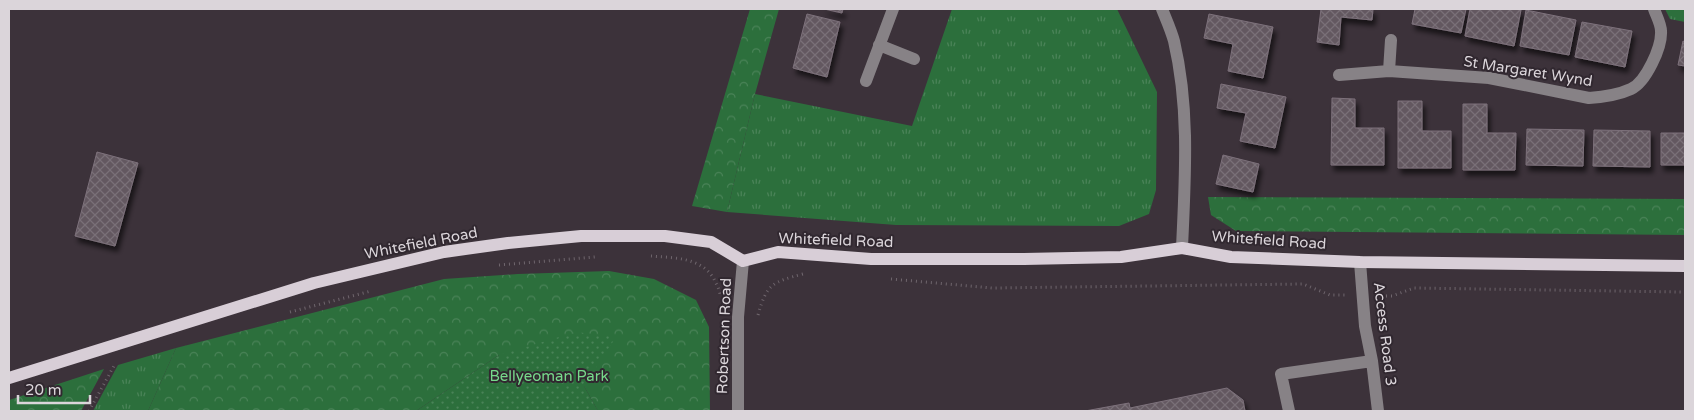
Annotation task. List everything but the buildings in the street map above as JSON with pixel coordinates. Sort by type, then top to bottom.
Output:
[{"type":"main road","name":"Whitefield Road","points":[[9,378],[314,283],[444,252],[508,242],[581,236],[665,236],[711,242],[743,261],[778,252],[871,259],[1015,259],[1121,257],[1182,248],[1231,257],[1360,262],[1685,266]]},
{"type":"street","points":[[866,81],[892,9]]},
{"type":"street","points":[[1162,9],[1173,39],[1182,85],[1186,172],[1182,248]]},
{"type":"street","name":"St Margaret Wynd","points":[[1339,75],[1389,71],[1489,78],[1589,98],[1606,97],[1633,88],[1651,64],[1658,51],[1661,31],[1654,9]]},
{"type":"street","points":[[1389,71],[1391,40]]},
{"type":"street","points":[[879,44],[914,59]]},
{"type":"street","name":"Robertson Road","points":[[738,411],[738,317],[743,261]]},
{"type":"street","name":"Access Road 3","points":[[1360,262],[1365,326],[1372,361],[1378,411]]},
{"type":"street","points":[[1289,411],[1282,374],[1372,361]]},
{"type":"path","points":[[646,256],[679,259],[696,263],[709,272],[719,289],[720,299]]},
{"type":"path","points":[[498,265],[598,257]]},
{"type":"path","points":[[738,317],[758,316],[766,291],[776,282],[810,273]]},
{"type":"path","points":[[886,279],[992,288],[1304,284],[1330,295],[1392,296],[1414,288],[1685,293]]},
{"type":"path","points":[[281,314],[376,289]]},
{"type":"path","points":[[89,411],[118,358]]},
{"type":"green space","points":[[750,9],[779,9],[755,94],[727,212],[692,206]]},
{"type":"green space","points":[[952,9],[1117,9],[1157,92],[1156,190],[1149,214],[1119,226],[896,225],[727,212],[755,94],[912,126]]},
{"type":"green space","points":[[1665,9],[1685,9],[1685,22],[1670,19]]},
{"type":"green space","points":[[1208,197],[1685,199],[1685,235],[1236,231],[1211,215]]},
{"type":"green space","points":[[609,271],[654,279],[696,300],[709,327],[710,411],[598,411],[584,386],[499,355],[416,411],[148,411],[176,348],[444,279]]},
{"type":"green space","name":"Bellyeoman Park","points":[[576,332],[616,337],[584,386],[598,411],[416,411],[499,355]]},
{"type":"green space","points":[[176,348],[148,411],[93,411],[118,365]]},
{"type":"green space","points":[[104,369],[81,411],[9,411],[9,400]]}]
